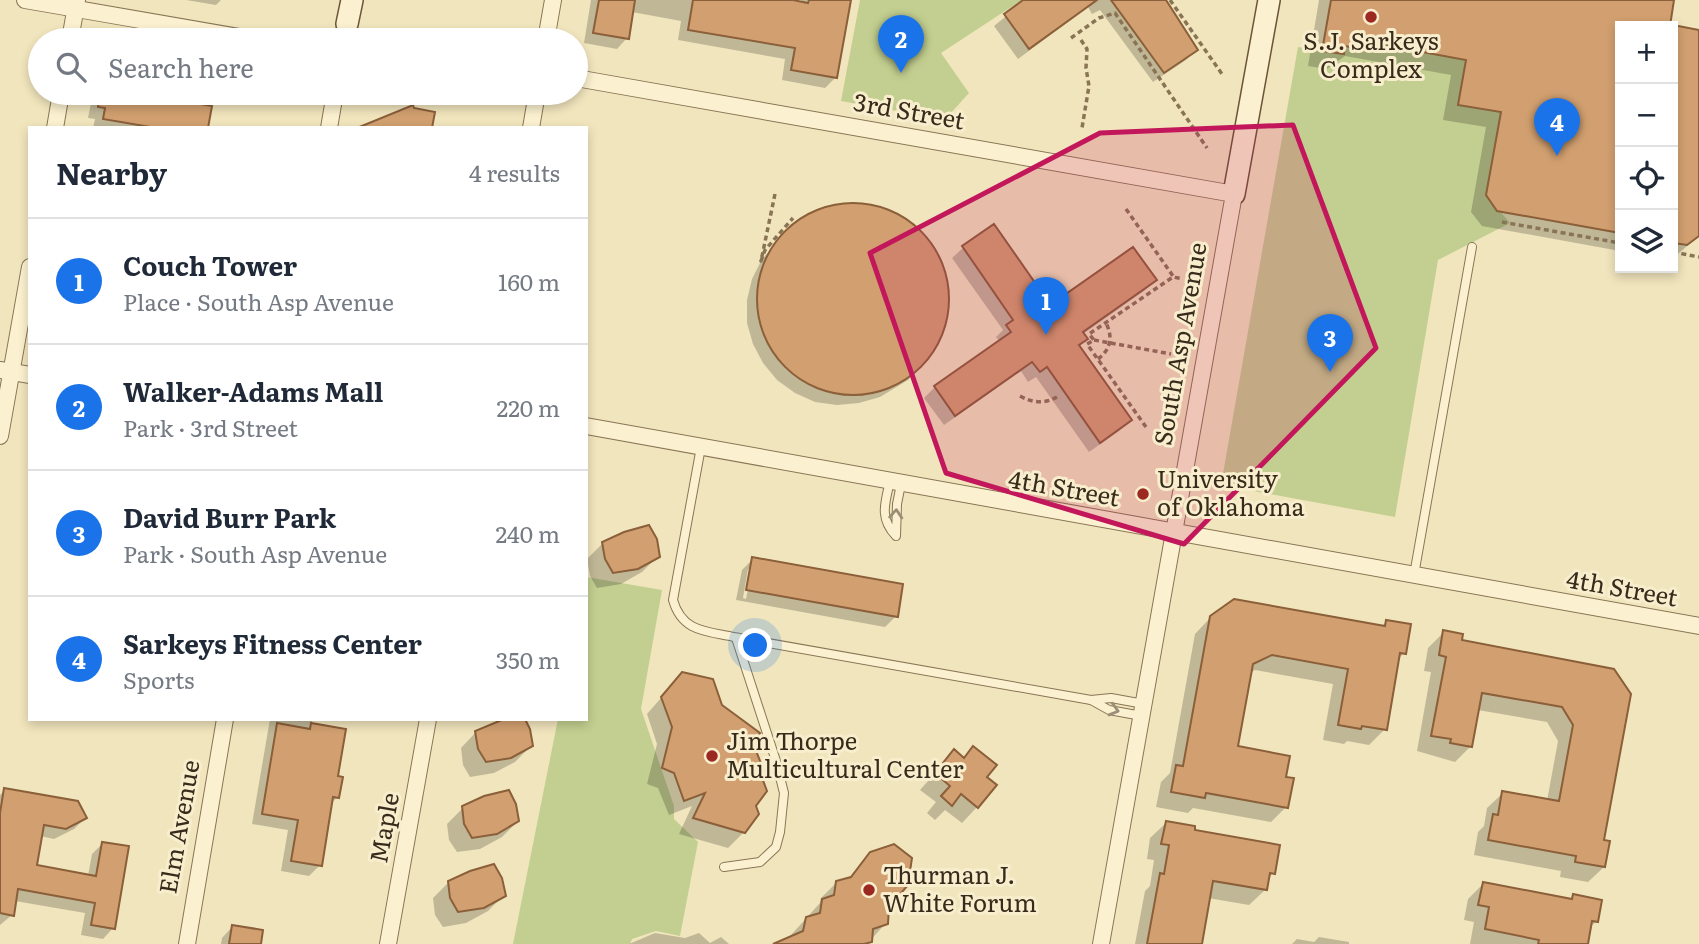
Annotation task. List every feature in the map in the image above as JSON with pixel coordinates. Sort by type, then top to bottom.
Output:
[{"type":"street","points":[[25,0],[77,4],[196,28]]},
{"type":"street","points":[[347,28],[352,0]]},
{"type":"street","points":[[548,28],[553,0]]},
{"type":"street","name":"South Asp Avenue","points":[[1101,944],[1269,0]]},
{"type":"street","points":[[72,28],[77,4]]},
{"type":"street","name":"3rd Street","points":[[588,80],[1234,194]]},
{"type":"street","points":[[55,126],[59,105]]},
{"type":"street","points":[[329,126],[333,105]]},
{"type":"street","points":[[531,126],[535,105]]},
{"type":"street","points":[[0,436],[6,371],[28,276]]},
{"type":"street","points":[[6,371],[28,375]]},
{"type":"street","name":"4th Street","points":[[588,426],[1699,626]]},
{"type":"street","name":"Elm Avenue","points":[[187,944],[225,721]]},
{"type":"street","name":"Maple","points":[[388,944],[428,721]]},
{"type":"lane","points":[[1414,575],[1472,247]]},
{"type":"lane","points":[[701,447],[673,600],[677,614],[686,624],[736,638],[1091,700],[1111,698],[1143,710]]},
{"type":"lane","points":[[895,483],[896,536],[887,526],[884,512],[895,483]]},
{"type":"lane","points":[[724,867],[760,862],[770,855],[776,847],[780,832],[783,802],[776,761],[736,638]]},
{"type":"path","points":[[1170,0],[1222,74]]},
{"type":"path","points":[[1071,38],[1099,18],[1115,13],[1207,148]]},
{"type":"path","points":[[1081,40],[1087,48],[1089,86],[1082,128]]},
{"type":"path","points":[[775,194],[761,261],[765,250],[793,218]]},
{"type":"path","points":[[1126,209],[1173,277],[1183,279]]},
{"type":"path","points":[[1503,222],[1615,242]]},
{"type":"path","points":[[1678,253],[1699,257]]},
{"type":"path","points":[[1171,354],[1094,340],[1089,334],[1173,277]]},
{"type":"path","points":[[1098,359],[1110,343],[1110,332],[1106,323]]},
{"type":"path","points":[[1094,340],[1087,344],[1146,427]]},
{"type":"path","points":[[1020,396],[1036,402],[1057,397]]},
{"type":"highlighted area","points":[[1293,125],[1376,348],[1184,544],[946,473],[870,253],[1100,133]]},
{"type":"green space","points":[[860,0],[1022,0],[941,53],[969,93],[942,119],[841,101]]},
{"type":"green space","points":[[1357,40],[1466,60],[1458,104],[1501,112],[1486,195],[1510,223],[1438,260],[1395,517],[1221,485],[1298,47],[1344,54],[1345,46],[1355,48]]},
{"type":"green space","points":[[588,577],[662,590],[641,709],[674,806],[674,819],[698,842],[680,936],[656,931],[632,939],[630,944],[513,944],[558,721],[588,721]]},
{"type":"building","points":[[599,0],[635,0],[629,39],[593,33]]},
{"type":"building","points":[[693,0],[793,0],[808,3],[809,0],[851,0],[837,78],[791,70],[795,48],[688,30]]},
{"type":"building","points":[[1023,0],[1097,0],[1029,49],[1004,14]]},
{"type":"building","points":[[1111,0],[1166,0],[1198,50],[1164,73]]},
{"type":"building","points":[[1331,0],[1674,0],[1671,21],[1615,21],[1615,232],[1497,211],[1486,195],[1501,112],[1458,105],[1466,60],[1357,40],[1355,48],[1345,46],[1344,54],[1322,51]]},
{"type":"building","points":[[1678,26],[1699,30],[1699,236],[1687,245],[1678,244]]},
{"type":"building","points":[[413,105],[414,108],[435,112],[432,126],[362,126]]},
{"type":"building","points":[[212,106],[208,126],[144,126],[103,119],[105,108],[98,107]]},
{"type":"building","points":[[853,203],[890,211],[921,231],[941,262],[949,299],[941,336],[921,367],[890,387],[853,395],[816,387],[785,367],[765,336],[757,299],[765,262],[785,231],[816,211]]},
{"type":"building","points":[[994,224],[1045,297],[1055,291],[1060,298],[1133,247],[1157,280],[1083,332],[1088,339],[1079,345],[1132,420],[1100,443],[1047,367],[1040,372],[1032,362],[955,416],[934,386],[1011,332],[1006,325],[1013,320],[962,246]]},
{"type":"building","points":[[649,525],[657,539],[660,557],[638,569],[613,573],[605,559],[602,542]]},
{"type":"building","points":[[752,557],[903,584],[898,617],[746,590]]},
{"type":"building","points":[[1234,599],[1385,626],[1386,620],[1411,624],[1406,654],[1400,653],[1387,730],[1338,725],[1348,669],[1272,655],[1253,664],[1238,746],[1290,756],[1286,777],[1294,778],[1288,808],[1206,793],[1205,798],[1171,792],[1176,765],[1183,766],[1210,616]]},
{"type":"building","points":[[1443,630],[1463,634],[1462,640],[1614,669],[1631,694],[1604,840],[1610,841],[1605,867],[1575,862],[1576,856],[1488,840],[1493,814],[1498,815],[1502,791],[1559,801],[1573,725],[1562,707],[1482,693],[1472,747],[1450,743],[1451,739],[1431,736],[1446,657],[1439,655]]},
{"type":"building","name":"Jim Thorpe Multicultural Center","points":[[682,672],[713,679],[722,705],[760,733],[753,743],[764,771],[761,775],[767,791],[756,806],[759,814],[745,833],[693,818],[705,793],[684,801],[674,773],[662,768],[672,727],[661,697]]},
{"type":"building","points":[[499,721],[526,721],[533,746],[511,758],[486,762],[478,749],[475,731]]},
{"type":"building","points":[[277,723],[310,729],[311,723],[346,729],[338,776],[343,777],[339,798],[333,797],[322,866],[291,861],[298,820],[262,814]]},
{"type":"building","points":[[973,746],[997,765],[987,777],[997,785],[978,808],[961,794],[952,806],[941,796],[950,786],[935,773],[954,749],[964,758]]},
{"type":"building","points":[[4,788],[78,801],[87,818],[66,829],[44,825],[37,865],[96,876],[102,842],[129,846],[115,929],[91,925],[95,903],[18,889],[14,916],[0,913],[0,813]]},
{"type":"building","points":[[509,790],[516,804],[519,821],[497,834],[472,838],[464,824],[462,806],[484,796]]},
{"type":"building","points":[[1166,821],[1195,826],[1195,830],[1280,845],[1275,874],[1270,873],[1267,890],[1213,881],[1202,944],[1147,944],[1160,873],[1164,874],[1169,845],[1161,844]]},
{"type":"building","name":"Thurman J. White Forum","points":[[894,844],[912,858],[908,885],[889,907],[888,924],[873,929],[872,942],[773,944],[803,931],[806,917],[820,913],[822,899],[834,895],[836,881],[851,877],[870,852]]},
{"type":"building","points":[[494,864],[502,878],[506,896],[484,908],[458,912],[450,898],[448,881]]},
{"type":"building","points":[[1483,882],[1572,899],[1573,894],[1602,900],[1598,922],[1592,921],[1588,944],[1538,944],[1539,940],[1485,929],[1489,907],[1478,905]]},
{"type":"building","points":[[232,925],[263,930],[261,944],[229,944]]},
{"type":"place","name":"S.J. Sarkeys Complex","points":[[1371,17]]},
{"type":"place","name":"Walker-Adams Mall","points":[[901,73]]},
{"type":"place","name":"Sarkeys Fitness Center","points":[[1557,156]]},
{"type":"place","name":"Couch Tower","points":[[1046,335]]},
{"type":"place","name":"David Burr Park","points":[[1330,372]]},
{"type":"place","name":"University of Oklahoma","points":[[1143,494]]},
{"type":"place","name":"Jim Thorpe Multicultural Center","points":[[712,756]]},
{"type":"place","name":"Thurman J. White Forum","points":[[869,890]]}]
